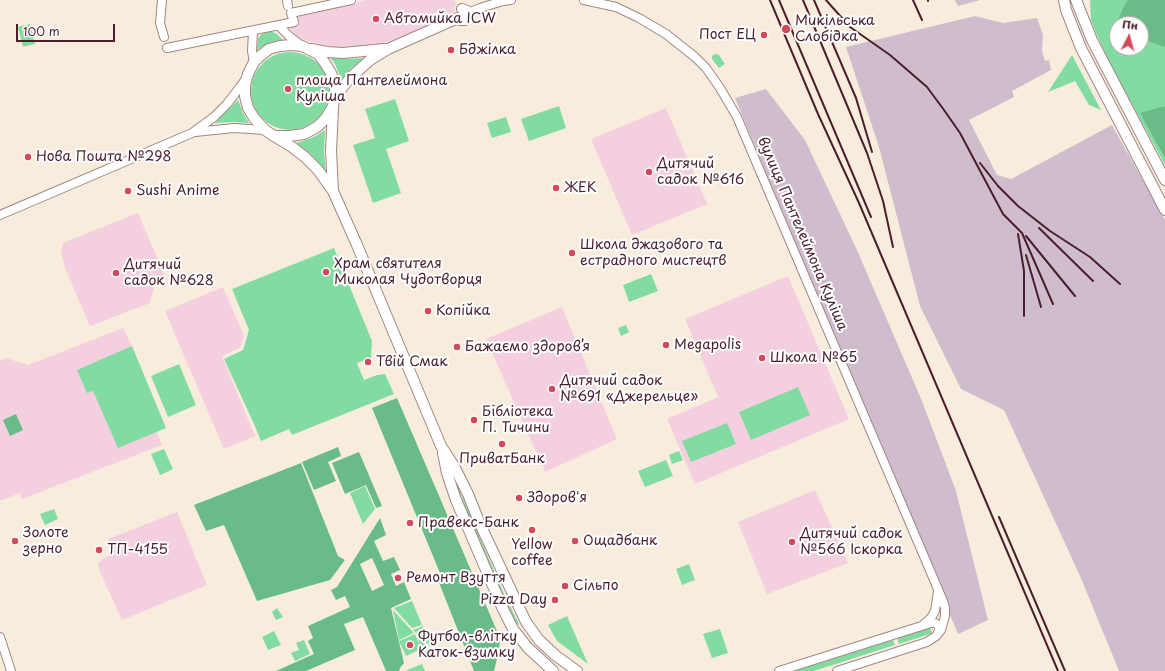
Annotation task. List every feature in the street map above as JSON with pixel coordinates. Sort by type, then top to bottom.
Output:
[{"type":"main road","points":[[1064,0],[1066,10],[1081,48],[1165,210]]},
{"type":"main road","points":[[1076,0],[1092,40],[1165,180]]},
{"type":"main road","points":[[269,133],[290,136],[304,134],[317,127],[326,118],[334,101],[361,67],[388,49],[462,10]]},
{"type":"main road","points":[[388,49],[343,53],[327,52],[291,44],[269,50],[254,62],[248,74],[245,96],[248,108],[254,118],[269,133],[292,147],[318,170],[333,191],[441,446],[447,473],[456,500],[502,607],[518,637],[553,671]]},
{"type":"main road","points":[[305,47],[318,54],[325,63],[335,84],[331,151],[333,191]]},
{"type":"main road","points":[[441,446],[454,466],[468,494],[526,622],[539,640],[577,671]]},
{"type":"street","points":[[162,0],[160,23],[164,37]]},
{"type":"street","points":[[166,48],[279,26],[294,22],[291,13],[351,0]]},
{"type":"street","points":[[462,10],[480,8],[511,0]]},
{"type":"street","name":"вулиця Пантелеймона Куліша","points":[[584,0],[616,7],[639,18],[666,34],[695,57],[706,68],[737,117],[943,601],[945,616],[941,630],[936,636]]},
{"type":"street","points":[[279,26],[289,36],[305,47]]},
{"type":"street","points":[[253,31],[252,51],[254,62]]},
{"type":"street","points":[[0,215],[192,133],[227,104],[248,74]]},
{"type":"street","points":[[192,133],[234,128],[269,133]]},
{"type":"street","points":[[922,626],[932,618],[935,611],[938,590]]},
{"type":"street","points":[[779,671],[931,623],[935,623],[939,626],[936,636],[927,642],[837,671]]},
{"type":"street","points":[[0,637],[11,671]]},
{"type":"shaded area","points":[[366,0],[454,0],[456,3],[454,13],[451,18],[395,40],[347,49],[304,40],[297,36],[290,28],[287,19]]},
{"type":"shaded area","points":[[955,0],[980,0],[958,6]]},
{"type":"shaded area","points":[[975,16],[1003,23],[1037,18],[1043,35],[1042,51],[1045,61],[1049,60],[1051,70],[1012,91],[1014,97],[969,120],[997,175],[1011,179],[1112,125],[1165,220],[1165,671],[1119,671],[1080,576],[1004,410],[961,389],[920,306],[879,147],[846,47]]},
{"type":"shaded area","points":[[766,89],[805,140],[857,250],[922,401],[956,491],[988,620],[958,634],[735,98]]},
{"type":"shaded area","name":"Дитячий садок №616","points":[[666,108],[707,204],[632,235],[591,139]]},
{"type":"shaded area","name":"Дитячий садок №628","points":[[138,213],[166,279],[156,282],[150,303],[90,326],[65,268],[61,253],[63,243]]},
{"type":"shaded area","name":"Школа №65","points":[[788,276],[849,419],[695,484],[667,419],[718,397],[685,319]]},
{"type":"shaded area","points":[[223,287],[244,336],[240,348],[222,356],[255,436],[224,449],[165,311]]},
{"type":"shaded area","name":"Дитячий садок №691 «Джерельце»","points":[[562,307],[617,439],[545,472],[486,339]]},
{"type":"shaded area","points":[[123,328],[166,428],[157,432],[162,445],[22,499],[20,493],[0,501],[0,361],[6,358],[28,365]]},
{"type":"shaded area","name":"Дитячий садок №566 Іскорка","points":[[815,490],[848,563],[767,594],[738,522]]},
{"type":"shaded area","points":[[177,512],[207,585],[122,620],[99,570],[98,564],[101,560],[109,556],[110,546],[108,539]]},
{"type":"green space","points":[[1090,0],[1165,0],[1165,165],[1107,58],[1091,21]]},
{"type":"green space","points":[[1128,0],[1165,0],[1165,47],[1149,41],[1149,16],[1120,16]]},
{"type":"green space","points":[[30,24],[35,44],[23,47],[18,27]]},
{"type":"green space","points":[[270,31],[277,34],[283,40],[275,41],[257,50],[258,38],[262,34]]},
{"type":"green space","points":[[290,52],[305,55],[318,63],[326,76],[329,91],[326,106],[318,119],[305,127],[290,130],[275,127],[262,119],[254,106],[251,91],[254,76],[262,63],[275,55]]},
{"type":"green space","points":[[713,55],[719,55],[725,64],[719,68],[712,59]]},
{"type":"green space","points":[[1072,55],[1101,110],[1089,105],[1075,81],[1048,92]]},
{"type":"green space","points":[[330,57],[345,59],[364,58],[349,70],[342,82],[335,64]]},
{"type":"green space","points":[[395,99],[409,141],[386,149],[401,193],[373,203],[353,145],[375,138],[365,109]]},
{"type":"green space","points":[[238,100],[249,123],[215,123]]},
{"type":"green space","points":[[559,106],[566,128],[529,141],[521,119]]},
{"type":"green space","points":[[1165,106],[1165,158],[1140,113]]},
{"type":"green space","points":[[506,117],[511,132],[492,138],[487,123]]},
{"type":"green space","points":[[325,130],[324,153],[326,173],[312,155],[296,143],[316,136]]},
{"type":"green space","points":[[334,248],[372,341],[371,358],[357,363],[364,380],[377,375],[385,374],[394,394],[292,435],[289,429],[261,441],[224,359],[243,350],[249,330],[232,289]]},
{"type":"green space","points":[[651,274],[658,291],[629,302],[623,285]]},
{"type":"green space","points":[[626,325],[629,332],[621,336],[618,328]]},
{"type":"green space","points":[[132,346],[166,428],[118,448],[93,391],[87,393],[77,370]]},
{"type":"green space","points":[[179,364],[196,405],[168,417],[151,376]]},
{"type":"green space","points":[[798,387],[810,415],[751,440],[739,412]]},
{"type":"green space","points":[[397,398],[500,638],[499,651],[494,671],[474,671],[438,580],[442,578],[372,408]]},
{"type":"green space","points":[[16,414],[23,430],[10,436],[3,420]]},
{"type":"green space","points":[[727,423],[736,444],[691,462],[682,441]]},
{"type":"green space","points":[[338,447],[341,456],[328,462],[336,481],[314,490],[302,462]]},
{"type":"green space","points":[[164,449],[173,469],[160,475],[151,454]]},
{"type":"green space","points":[[679,451],[683,460],[672,464],[669,455]]},
{"type":"green space","points":[[359,452],[382,506],[376,508],[366,485],[345,494],[332,463]]},
{"type":"green space","points":[[666,460],[673,476],[645,487],[638,471]]},
{"type":"green space","points":[[301,463],[338,556],[345,560],[330,580],[257,601],[224,525],[206,531],[194,505]]},
{"type":"green space","points":[[365,486],[375,509],[363,524],[350,493]]},
{"type":"green space","points":[[459,489],[504,594],[519,624],[516,626],[509,614],[474,535]]},
{"type":"green space","points":[[54,509],[58,519],[45,525],[40,514]]},
{"type":"green space","points":[[380,518],[386,535],[374,541],[383,561],[394,557],[400,570],[391,574],[396,586],[404,582],[411,599],[391,608],[404,663],[399,671],[386,671],[363,617],[344,624],[355,650],[306,671],[276,671],[314,654],[308,641],[313,638],[308,626],[350,607],[345,596],[336,600],[331,590],[337,587]],"holes":[[[372,558],[384,585],[372,591],[360,564]]]},
{"type":"green space","points":[[689,564],[695,580],[682,585],[676,569]]},
{"type":"green space","points":[[412,601],[422,625],[412,628],[394,608]]},
{"type":"green space","points":[[277,608],[283,617],[276,620],[272,612]]},
{"type":"green space","points":[[393,610],[414,633],[399,640]]},
{"type":"green space","points":[[567,616],[588,664],[557,641],[548,625]]},
{"type":"green space","points":[[423,626],[432,648],[413,630]]},
{"type":"green space","points":[[930,628],[932,632],[930,634],[899,644],[897,638]]},
{"type":"green space","points":[[720,629],[728,653],[712,658],[703,634]]},
{"type":"green space","points":[[274,631],[281,645],[268,650],[262,637]]},
{"type":"green space","name":"Футбол-влітку Каток-взимку","points":[[415,634],[421,649],[406,656],[399,641]]},
{"type":"green space","points":[[416,635],[433,652],[422,657],[419,651],[422,650]]},
{"type":"green space","points":[[304,640],[310,654],[295,661],[291,653],[299,650],[296,643]]},
{"type":"green space","points":[[893,640],[895,645],[814,671],[793,671]]},
{"type":"green space","points":[[422,664],[425,671],[405,671]]},
{"type":"railway","points":[[770,0],[818,114],[859,203],[1058,671]]},
{"type":"railway","points":[[779,0],[871,217]]},
{"type":"railway","points":[[803,0],[867,153],[883,201],[893,247]]},
{"type":"railway","points":[[814,0],[856,98],[872,152]]},
{"type":"railway","points":[[826,0],[850,27],[890,55],[927,87],[960,133],[1003,214],[1022,233],[1053,304]]},
{"type":"railway","points":[[913,0],[922,20]]},
{"type":"railway","points":[[980,163],[998,186],[1018,206],[1050,231],[1090,257],[1120,284]]},
{"type":"railway","points":[[1039,228],[1093,281]]},
{"type":"railway","points":[[1018,234],[1024,271],[1024,316]]},
{"type":"railway","points":[[1026,236],[1075,296]]},
{"type":"railway","points":[[1026,255],[1041,307]]},
{"type":"railway","points":[[999,517],[1065,671]]},
{"type":"place","name":"Автомийка ICW","points":[[376,19]]},
{"type":"place","name":"Микільська Слобідка","points":[[786,29]]},
{"type":"place","name":"Пост ЕЦ","points":[[764,35]]},
{"type":"place","name":"Бджілка","points":[[451,50]]},
{"type":"place","name":"площа Пантелеймона Куліша","points":[[288,89]]},
{"type":"place","name":"Нова Пошта №298","points":[[28,157]]},
{"type":"place","name":"Дитячий садок №616","points":[[649,172]]},
{"type":"place","name":"ЖЕК","points":[[556,188]]},
{"type":"place","name":"Sushi Anime","points":[[128,191]]},
{"type":"place","name":"Школа джазового та естрадного мистецтв","points":[[572,253]]},
{"type":"place","name":"Храм святителя Миколая Чудотворця","points":[[326,272]]},
{"type":"place","name":"Дитячий садок №628","points":[[116,273]]},
{"type":"place","name":"Копійка","points":[[428,311]]},
{"type":"place","name":"Megapolis","points":[[666,345]]},
{"type":"place","name":"Бажаємо здоровʼя","points":[[457,347]]},
{"type":"place","name":"Школа №65","points":[[762,358]]},
{"type":"place","name":"Твій Смак","points":[[368,362]]},
{"type":"place","name":"Дитячий садок №691 «Джерельце»","points":[[552,389]]},
{"type":"place","name":"Бібліотека П. Тичини","points":[[474,420]]},
{"type":"place","name":"ПриватБанк","points":[[502,444]]},
{"type":"place","name":"Здоров'я","points":[[519,498]]},
{"type":"place","name":"Правекс-Банк","points":[[410,523]]},
{"type":"place","name":"Yellow coffee","points":[[532,530]]},
{"type":"place","name":"Золоте зерно","points":[[15,541]]},
{"type":"place","name":"Ощадбанк","points":[[575,541]]},
{"type":"place","name":"Дитячий садок №566 Іскорка","points":[[792,542]]},
{"type":"place","name":"ТП-4155","points":[[99,550]]},
{"type":"place","name":"Ремонт Взуття","points":[[398,578]]},
{"type":"place","name":"Сільпо","points":[[565,586]]},
{"type":"place","name":"Pizza Day","points":[[555,600]]},
{"type":"place","name":"Футбол-влітку Каток-взимку","points":[[410,645]]}]
